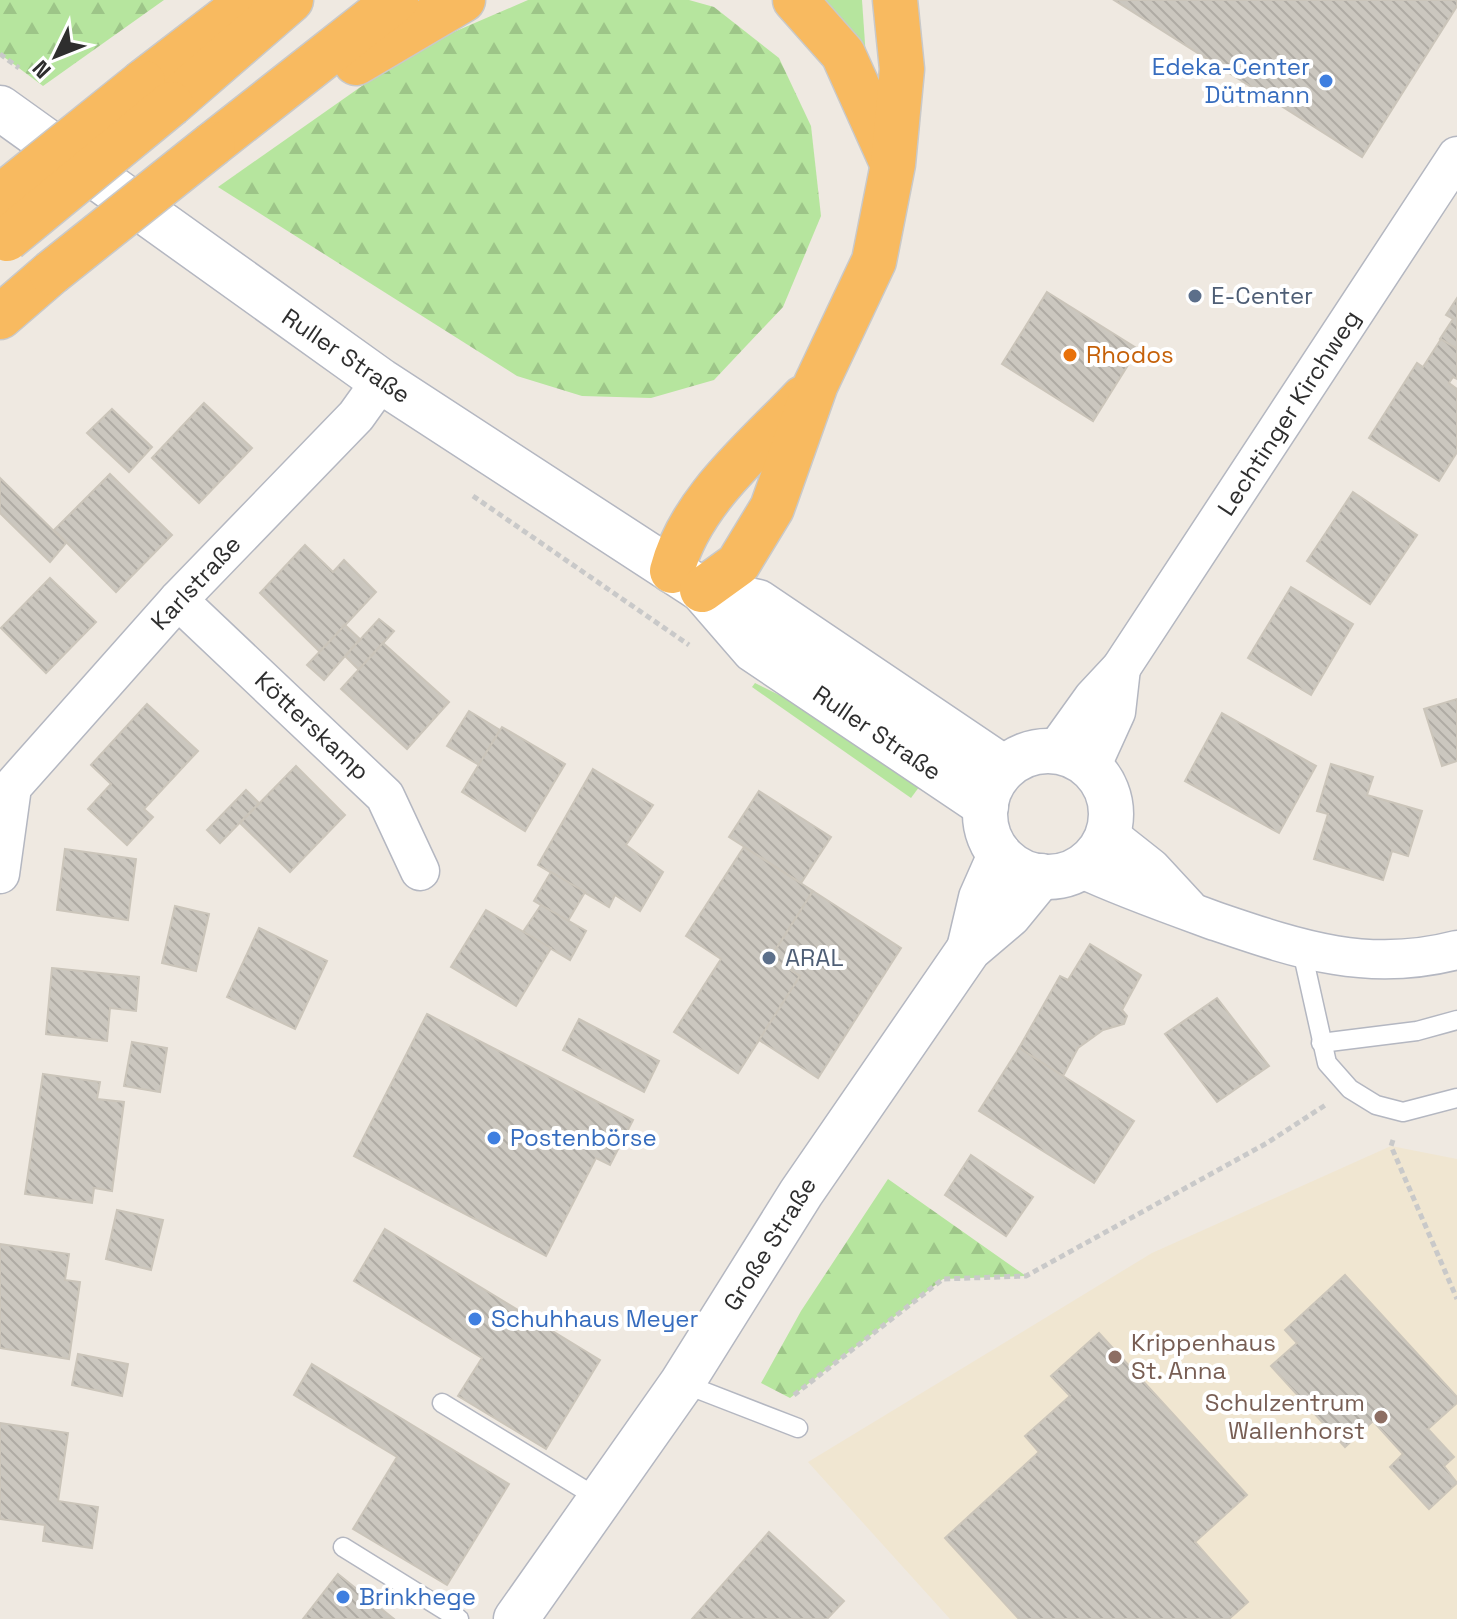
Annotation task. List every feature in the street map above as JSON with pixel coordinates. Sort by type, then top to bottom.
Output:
[{"type":"highway","points":[[2,227],[157,93],[250,0]]},
{"type":"highway","points":[[157,93],[291,0]]},
{"type":"highway","points":[[0,317],[51,273],[396,0]]},
{"type":"highway","points":[[286,86],[342,72],[403,32],[463,0]]},
{"type":"highway","points":[[795,0],[843,54],[893,164]]},
{"type":"highway","points":[[816,384],[712,494],[679,543],[687,581],[738,564],[772,508],[816,384],[874,261],[893,164],[902,69],[895,0]]},
{"type":"street","name":"Ruller Straße","points":[[0,108],[381,381],[687,581],[754,650],[986,806]]},
{"type":"street","name":"Lechtinger Kirchweg","points":[[1073,759],[1093,698],[1121,668],[1457,156]]},
{"type":"street","name":"Karlstraße","points":[[0,874],[6,792],[178,600],[356,416],[381,381]]},
{"type":"street","name":"Ruller Straße","points":[[687,581],[758,602],[1004,768]]},
{"type":"street","name":"Kötterskamp","points":[[178,600],[385,796],[420,871]]},
{"type":"street","points":[[1060,872],[1092,859],[1108,834],[1110,798],[1073,759],[1028,754],[1004,768],[989,793],[986,806],[986,824],[1000,855],[1012,866],[1060,872],[1302,951],[1366,960],[1426,958],[1457,950]]},
{"type":"street","points":[[1108,834],[1151,868],[1193,913]]},
{"type":"street","name":"Große Straße","points":[[969,949],[981,898],[1000,855]]},
{"type":"street","name":"Große Straße","points":[[516,1619],[682,1383],[801,1193],[969,949],[1060,872]]},
{"type":"lane","points":[[1302,951],[1327,1063],[1350,1089],[1376,1105],[1403,1112],[1457,1098]]},
{"type":"lane","points":[[1321,1043],[1417,1031],[1457,1020]]},
{"type":"lane","points":[[682,1383],[798,1428]]},
{"type":"lane","points":[[442,1403],[601,1500]]},
{"type":"lane","points":[[343,1547],[459,1619]]},
{"type":"path","points":[[790,1398],[943,1279],[1026,1276],[1267,1143],[1350,1089]]},
{"type":"path","points":[[1403,1112],[1391,1146],[1457,1299]]},
{"type":"shaded area","name":"Krippenhaus St. Anna","points":[[1391,1146],[1457,1159],[1457,1619],[950,1619],[808,1462],[1152,1253]]},
{"type":"green space","points":[[0,0],[164,0],[43,86],[0,54]]},
{"type":"green space","points":[[528,0],[689,0],[714,7],[779,58],[811,126],[821,216],[783,307],[714,380],[651,398],[582,396],[517,376],[218,187],[379,74],[433,41]]},
{"type":"green space","points":[[813,0],[862,0],[866,58]]},
{"type":"green space","points":[[755,683],[834,722],[922,783],[911,798],[752,687]]},
{"type":"green space","points":[[888,1179],[1026,1276],[943,1279],[790,1398],[761,1383],[801,1311]]},
{"type":"building","name":"Edeka-Center Dütmann","points":[[1114,0],[1457,0],[1457,6],[1362,157]]},
{"type":"building","points":[[1047,292],[1138,349],[1093,421],[1002,364]]},
{"type":"building","points":[[1457,298],[1457,349],[1440,339],[1453,319],[1446,315]]},
{"type":"building","points":[[1441,339],[1457,349],[1457,379],[1453,377],[1449,383],[1457,389],[1457,452],[1439,481],[1369,438],[1417,363],[1423,367]]},
{"type":"building","points":[[204,403],[252,448],[199,503],[152,458]]},
{"type":"building","points":[[112,409],[152,447],[129,472],[87,433]]},
{"type":"building","points":[[110,474],[172,535],[116,592],[54,530]]},
{"type":"building","points":[[0,478],[66,543],[50,562],[0,513]]},
{"type":"building","points":[[1353,492],[1417,535],[1370,604],[1307,561]]},
{"type":"building","points":[[305,545],[333,572],[344,560],[376,592],[320,652],[260,593]]},
{"type":"building","points":[[50,578],[96,622],[46,673],[1,628]]},
{"type":"building","points":[[1291,587],[1353,624],[1311,695],[1248,658]]},
{"type":"building","points":[[379,619],[394,631],[359,670],[345,656]]},
{"type":"building","points":[[345,625],[360,639],[324,680],[307,665]]},
{"type":"building","points":[[383,643],[449,702],[407,749],[341,689]]},
{"type":"building","points":[[1457,699],[1457,761],[1442,766],[1424,709]]},
{"type":"building","points":[[147,704],[198,751],[144,809],[153,817],[127,845],[88,809],[111,784],[91,765]]},
{"type":"building","points":[[469,711],[500,730],[479,765],[447,746]]},
{"type":"building","points":[[1222,713],[1316,766],[1279,833],[1185,781]]},
{"type":"building","points":[[502,727],[565,764],[525,831],[462,792]]},
{"type":"building","points":[[1331,764],[1373,777],[1367,795],[1422,811],[1408,856],[1392,851],[1383,880],[1314,859],[1328,814],[1317,811]]},
{"type":"building","points":[[296,766],[345,815],[290,872],[240,823]]},
{"type":"building","points":[[593,769],[653,805],[626,845],[663,872],[640,911],[615,895],[609,907],[538,865]]},
{"type":"building","points":[[246,790],[259,803],[220,843],[207,830]]},
{"type":"building","points":[[759,791],[831,837],[801,883],[729,837]]},
{"type":"building","points":[[744,847],[813,891],[771,957],[800,976],[738,1073],[674,1032],[721,959],[686,936]]},
{"type":"building","points":[[65,849],[136,859],[128,920],[57,910]]},
{"type":"building","points":[[551,872],[585,892],[568,921],[534,901]]},
{"type":"building","points":[[813,891],[901,948],[818,1078],[759,1040],[800,976],[771,957]]},
{"type":"building","points":[[541,905],[586,931],[570,960],[523,932]]},
{"type":"building","points":[[175,906],[209,914],[196,971],[162,963]]},
{"type":"building","points":[[486,910],[551,948],[516,1006],[451,967]]},
{"type":"building","points":[[259,928],[327,961],[295,1029],[227,997]]},
{"type":"building","points":[[1090,944],[1141,975],[1122,1010],[1127,1016],[1124,1024],[1103,1030],[1078,1048],[1063,1076],[1019,1048],[1060,976],[1068,980]]},
{"type":"building","points":[[52,968],[139,977],[136,1011],[110,1008],[107,1041],[46,1034]]},
{"type":"building","points":[[1217,998],[1269,1066],[1217,1102],[1165,1034]]},
{"type":"building","name":"Postenbörse","points":[[427,1014],[633,1120],[610,1165],[596,1158],[546,1256],[354,1156]]},
{"type":"building","points":[[579,1019],[659,1061],[644,1092],[563,1050]]},
{"type":"building","points":[[132,1042],[167,1048],[160,1092],[124,1086]]},
{"type":"building","points":[[1019,1048],[1134,1121],[1094,1183],[979,1111]]},
{"type":"building","points":[[43,1074],[100,1082],[97,1099],[124,1102],[112,1191],[94,1188],[92,1203],[25,1194]]},
{"type":"building","points":[[971,1155],[1033,1197],[1006,1236],[945,1195]]},
{"type":"building","points":[[117,1210],[163,1220],[151,1270],[106,1259]]},
{"type":"building","name":"Schuhhaus Meyer","points":[[385,1229],[600,1360],[546,1449],[458,1396],[482,1358],[354,1281]]},
{"type":"building","points":[[0,1244],[69,1254],[65,1280],[80,1282],[69,1359],[0,1348]]},
{"type":"building","points":[[1345,1275],[1457,1397],[1457,1403],[1428,1429],[1454,1457],[1444,1466],[1457,1483],[1429,1509],[1390,1467],[1403,1454],[1373,1421],[1345,1447],[1271,1366],[1297,1343],[1285,1330]]},
{"type":"building","points":[[1099,1333],[1247,1495],[1195,1542],[1248,1602],[1229,1619],[1019,1619],[945,1538],[1039,1452],[1025,1436],[1070,1396],[1051,1376]]},
{"type":"building","points":[[78,1354],[128,1364],[122,1396],[72,1385]]},
{"type":"building","points":[[312,1364],[509,1484],[447,1585],[353,1529],[397,1457],[294,1395]]},
{"type":"building","points":[[0,1423],[68,1433],[58,1501],[98,1507],[92,1548],[43,1541],[45,1525],[0,1519]]},
{"type":"building","points":[[769,1532],[844,1601],[827,1619],[692,1619]]},
{"type":"building","name":"Brinkhege","points":[[338,1574],[394,1619],[303,1619]]},
{"type":"place","name":"Edeka-Center Dütmann","points":[[1326,81]]},
{"type":"place","name":"E-Center","points":[[1195,296]]},
{"type":"place","name":"Rhodos","points":[[1070,355]]},
{"type":"place","name":"ARAL","points":[[769,958]]},
{"type":"place","name":"Postenbörse","points":[[494,1138]]},
{"type":"place","name":"Schuhhaus Meyer","points":[[475,1319]]},
{"type":"place","name":"Krippenhaus St. Anna","points":[[1115,1357]]},
{"type":"place","name":"Schulzentrum Wallenhorst","points":[[1381,1417]]},
{"type":"place","name":"Brinkhege","points":[[343,1597]]}]
